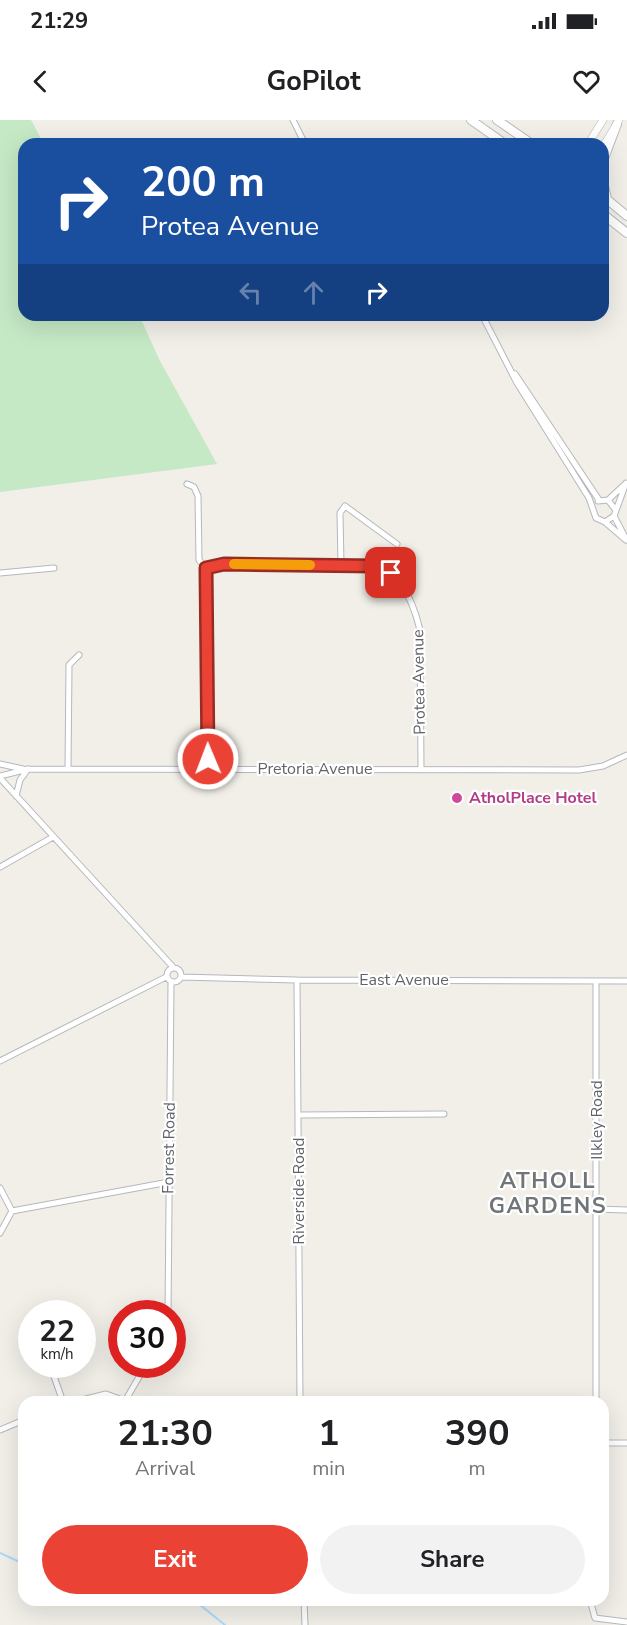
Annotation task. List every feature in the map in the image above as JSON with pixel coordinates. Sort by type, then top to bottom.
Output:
[{"type":"main road","points":[[471,120],[492,138]]},
{"type":"main road","points":[[497,120],[523,138]]},
{"type":"main road","points":[[609,145],[618,122]]},
{"type":"main road","points":[[609,201],[627,216]]},
{"type":"main road","points":[[609,219],[627,233]]},
{"type":"street","points":[[293,120],[302,138]]},
{"type":"street","points":[[592,138],[603,120]]},
{"type":"street","points":[[608,138],[618,122]]},
{"type":"street","points":[[485,321],[593,507],[596,518],[605,522],[627,541]]},
{"type":"street","points":[[553,436],[599,500]]},
{"type":"street","points":[[593,507],[599,500],[608,500],[627,482]]},
{"type":"street","points":[[627,482],[614,516],[627,541]]},
{"type":"street","points":[[188,484],[194,487],[198,496],[199,557],[200,562],[206,568],[208,769]]},
{"type":"street","points":[[608,500],[615,509]]},
{"type":"street","points":[[341,565],[340,513],[345,506],[397,544]]},
{"type":"street","points":[[605,522],[614,516]]},
{"type":"street","name":"Protea Avenue","points":[[206,568],[224,564],[376,566],[385,569],[396,578],[414,608],[421,642],[421,770]]},
{"type":"street","points":[[0,573],[54,568]]},
{"type":"street","points":[[68,769],[69,665],[79,655]]},
{"type":"street","name":"Pretoria Avenue","points":[[0,777],[28,769],[590,769],[627,755]]},
{"type":"street","points":[[0,764],[28,769],[20,780],[16,796]]},
{"type":"street","points":[[0,777],[173,967],[180,971],[181,977],[177,981],[169,979],[0,1061]]},
{"type":"street","points":[[0,867],[53,837]]},
{"type":"street","points":[[169,979],[167,970],[173,967]]},
{"type":"street","name":"East Avenue","points":[[181,977],[297,980],[627,981]]},
{"type":"street","name":"Forrest Road","points":[[168,1300],[169,979]]},
{"type":"street","name":"Riverside Road","points":[[297,980],[300,1396]]},
{"type":"street","name":"Ilkley Road","points":[[596,981],[596,1396]]},
{"type":"street","points":[[299,1115],[444,1114]]},
{"type":"street","points":[[12,1210],[169,1182]]},
{"type":"street","points":[[0,1188],[12,1210]]},
{"type":"street","points":[[596,1209],[627,1210]]},
{"type":"street","points":[[0,1233],[12,1210]]},
{"type":"street","points":[[55,1378],[61,1396]]},
{"type":"street","points":[[130,1396],[139,1378]]},
{"type":"street","points":[[0,1430],[18,1422]]},
{"type":"street","points":[[609,1443],[627,1443]]},
{"type":"street","points":[[304,1606],[305,1625]]},
{"type":"street","points":[[591,1606],[598,1619],[627,1622]]},
{"type":"green space","points":[[0,120],[31,120],[41,138],[18,138],[18,321],[142,321],[160,361],[217,464],[0,492]]},
{"type":"waterway","points":[[0,1553],[18,1561]]},
{"type":"waterway","points":[[201,1606],[225,1625]]},
{"type":"slow traffic","points":[[234,564],[310,565]]},
{"type":"place","name":"AtholPlace Hotel","points":[[457,798]]},
{"type":"district","name":"ATHOLL GARDENS","points":[[548,1194]]},
{"type":"route","points":[[208,759],[206,568],[224,564],[376,566],[391,573]]}]
